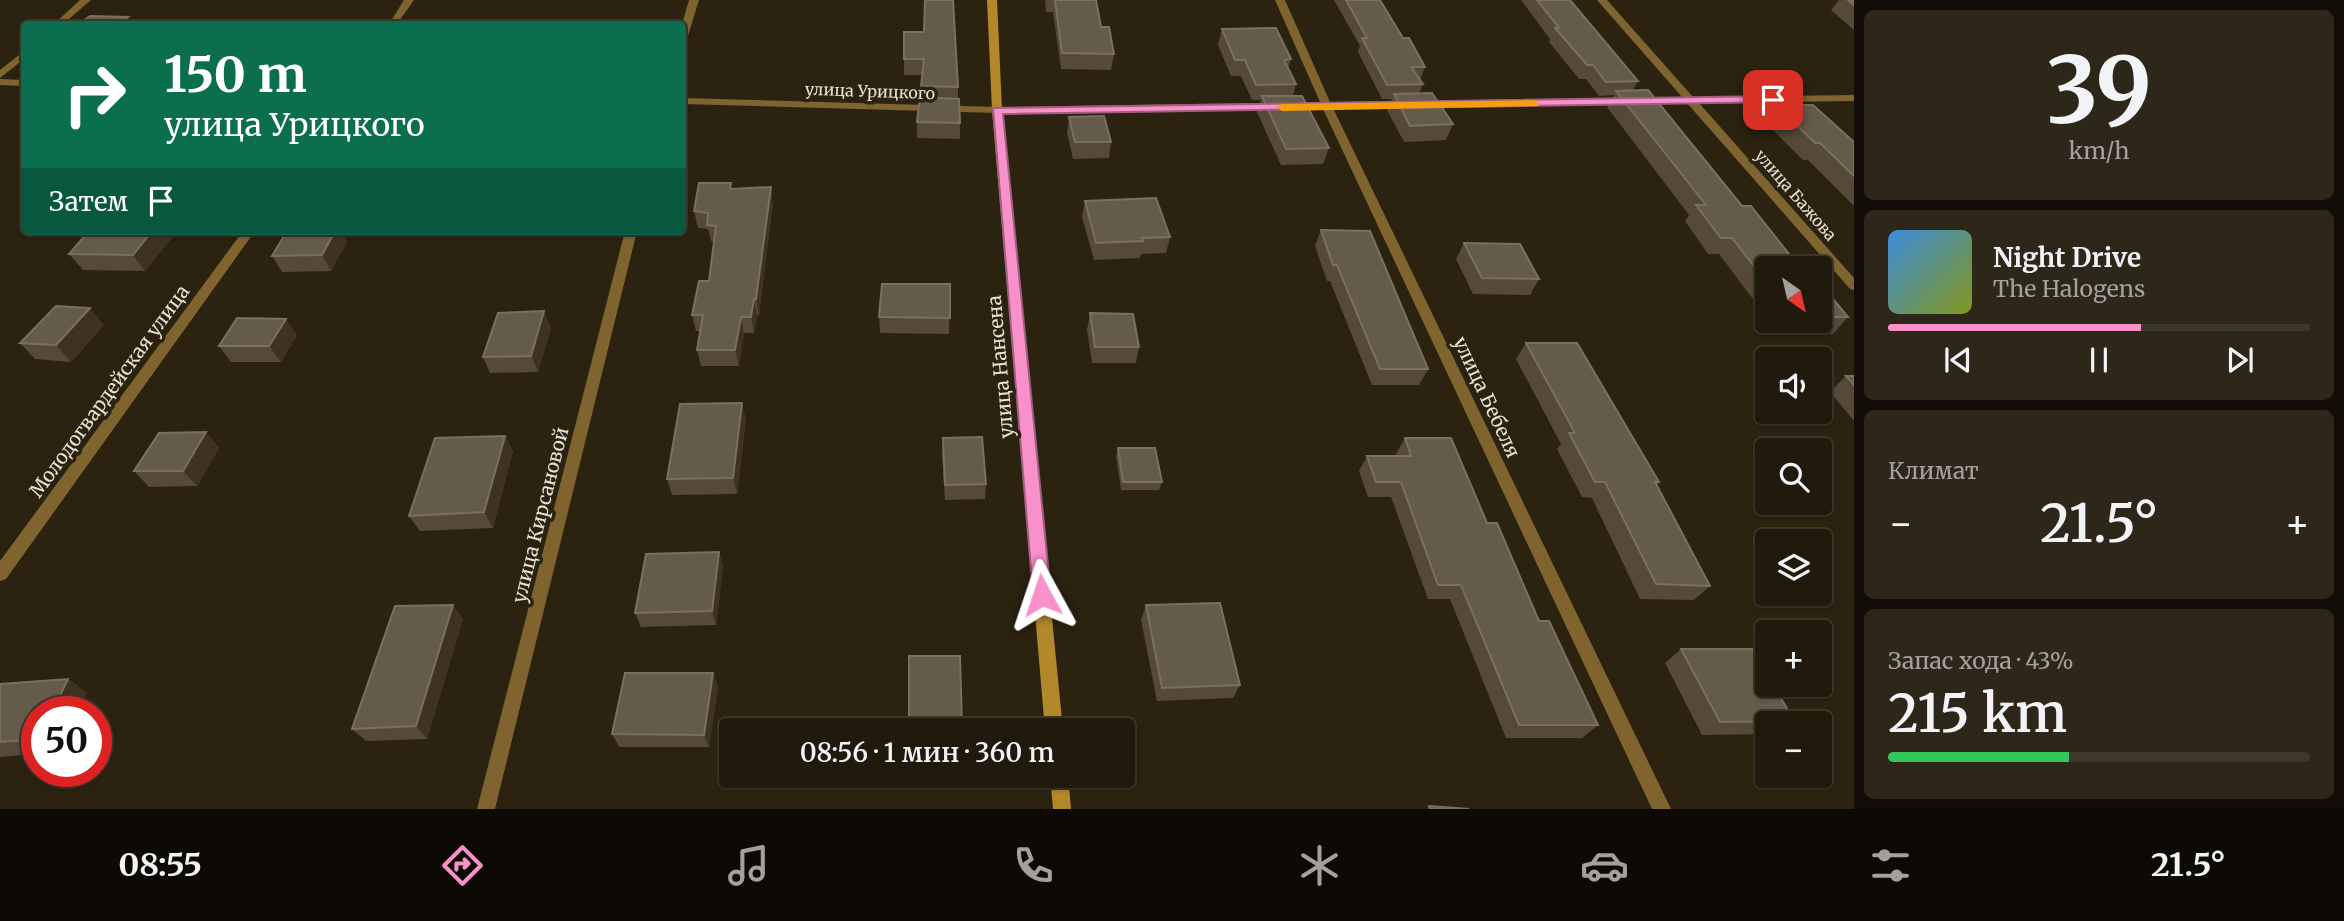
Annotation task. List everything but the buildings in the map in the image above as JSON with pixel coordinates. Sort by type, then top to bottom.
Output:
[{"type":"main road","name":"улица Нансена","points":[[992,0],[997,110],[1053,718]]},
{"type":"main road","points":[[1060,788],[1062,809]]},
{"type":"street","points":[[62,21],[86,0]]},
{"type":"street","points":[[395,21],[409,0]]},
{"type":"street","points":[[686,26],[694,0]]},
{"type":"street","name":"улица Бебеля","points":[[1280,0],[1327,107],[1662,809]]},
{"type":"street","name":"улица Бажова","points":[[1602,0],[1854,286]]},
{"type":"street","points":[[0,75],[21,57]]},
{"type":"street","points":[[0,82],[21,83]]},
{"type":"street","name":"улица Урицкого","points":[[686,101],[997,110],[1854,98]]},
{"type":"street","name":"Молодогвардейская улица","points":[[0,574],[245,235]]},
{"type":"street","name":"улица Кирсановой","points":[[486,809],[630,235]]},
{"type":"slow traffic","points":[[1282,107],[1534,104]]},
{"type":"route","points":[[1042,595],[997,110],[1773,100]]}]
